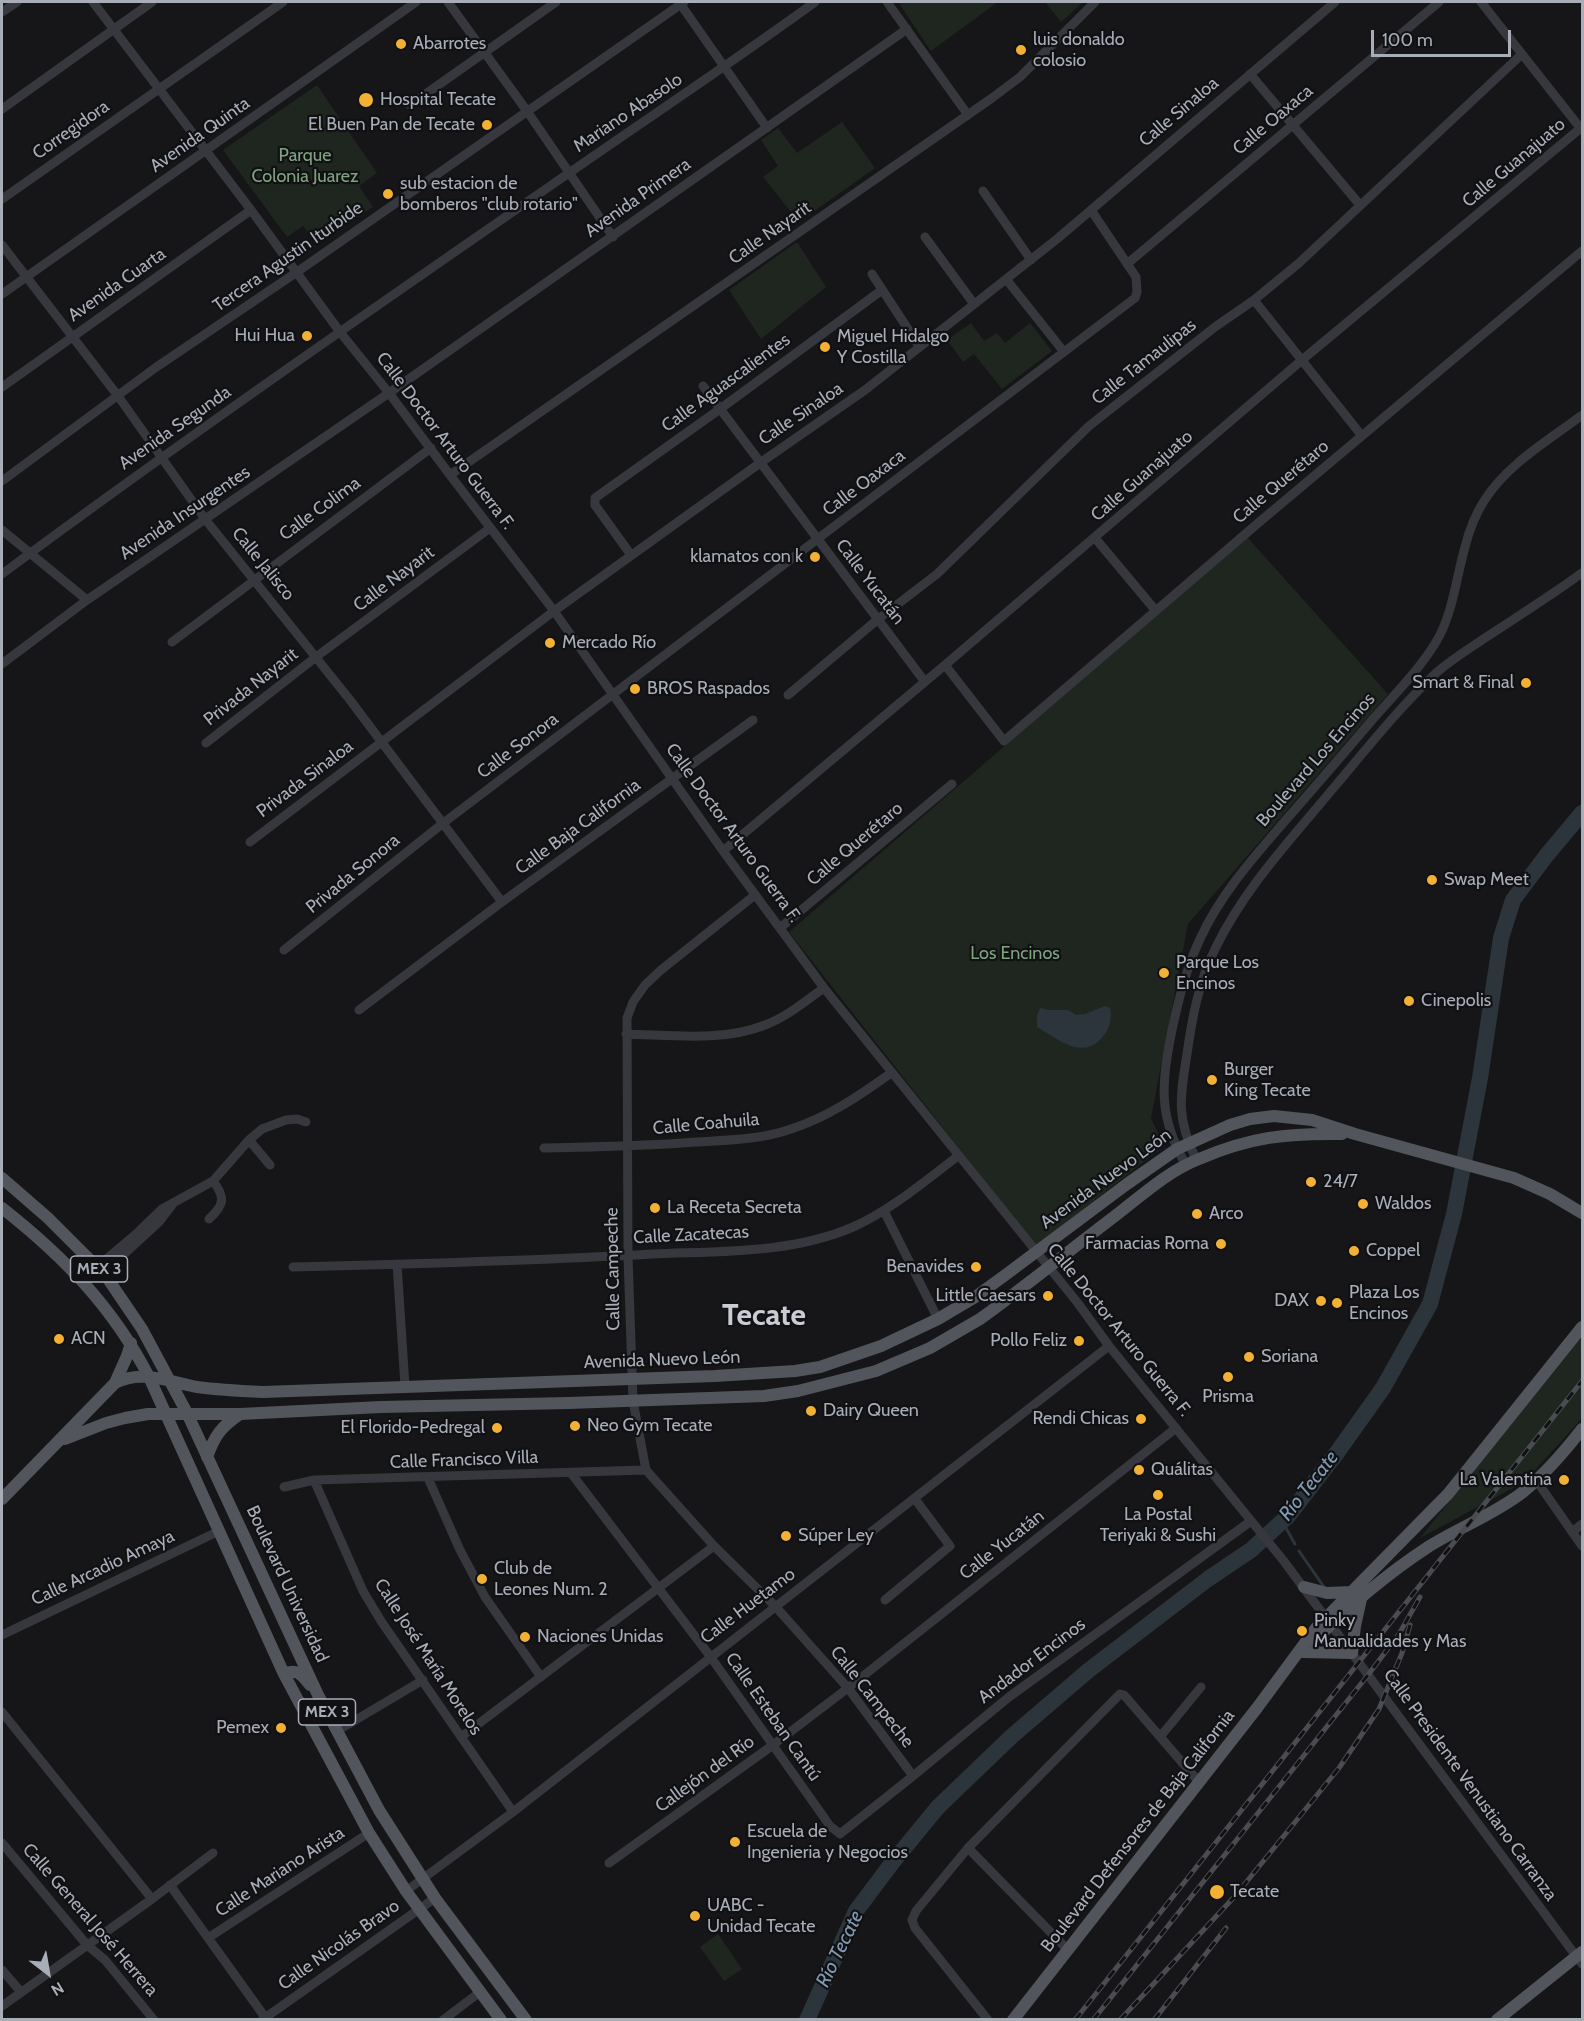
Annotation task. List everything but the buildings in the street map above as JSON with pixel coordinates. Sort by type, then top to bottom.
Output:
[{"type":"main road","name":"Avenida Nuevo León","points":[[115,1383],[130,1377],[149,1377],[214,1389],[263,1392],[633,1380],[803,1370],[880,1346],[938,1319],[975,1297],[1182,1146],[1235,1123],[1274,1116],[1312,1120],[1355,1134]]},
{"type":"main road","name":"Avenida Nuevo León","points":[[60,1441],[85,1430],[148,1414],[240,1414],[412,1406],[633,1401],[764,1396],[798,1391],[876,1371],[903,1361],[952,1337],[1048,1268],[1140,1196],[1191,1162],[1231,1147],[1272,1136],[1355,1134]]},
{"type":"main road","points":[[1355,1134],[1514,1179],[1550,1194],[1582,1213]]},
{"type":"main road","name":"Boulevard Universidad","points":[[2,1178],[48,1218],[101,1272],[142,1329],[187,1413],[318,1695],[379,1810],[435,1898],[526,2019]]},
{"type":"main road","name":"MEX 3","points":[[2,1208],[36,1235],[96,1294],[131,1343],[149,1377],[284,1674],[369,1833],[406,1891],[501,2019]]},
{"type":"main road","name":"Boulevard Defensores de Baja California","points":[[1013,2019],[1290,1665],[1448,1494],[1582,1327]]},
{"type":"main road","points":[[2,1499],[115,1383],[131,1343]]},
{"type":"main road","points":[[207,1457],[217,1433],[225,1424],[240,1414]]},
{"type":"main road","name":"Boulevard Defensores de Baja California","points":[[1356,1595],[1428,1547],[1508,1502],[1536,1480],[1582,1429]]},
{"type":"main road","points":[[1303,1652],[1352,1653],[1356,1595],[1327,1593],[1304,1587]]},
{"type":"main road","name":"Boulevard Defensores de Baja California","points":[[1290,1665],[1329,1621]]},
{"type":"main road","points":[[284,1674],[291,1671],[301,1674],[318,1695]]},
{"type":"main road","points":[[1497,2019],[1581,1958]]},
{"type":"street","points":[[2,12],[17,2]]},
{"type":"street","points":[[93,2],[114,29]]},
{"type":"street","points":[[2,109],[152,2]]},
{"type":"street","name":"Corregidora","points":[[2,199],[283,2]]},
{"type":"street","name":"Avenida Quinta","points":[[2,294],[417,2]]},
{"type":"street","points":[[448,2],[527,111],[612,237]]},
{"type":"street","points":[[410,105],[556,2]]},
{"type":"street","points":[[681,2],[766,128]]},
{"type":"street","name":"Tercera Agustin Iturbide","points":[[2,480],[155,368],[297,272],[681,2]]},
{"type":"street","name":"Mariano Abasolo","points":[[340,332],[725,68],[815,2]]},
{"type":"street","points":[[887,2],[968,115]]},
{"type":"street","name":"Calle Nayarit","points":[[450,476],[1020,78],[1095,2]]},
{"type":"street","name":"Calle Sinaloa","points":[[381,743],[554,611],[865,390],[1091,210],[1335,2]]},
{"type":"street","name":"Calle Oaxaca","points":[[613,694],[1135,298],[1138,284],[1127,264],[1439,2]]},
{"type":"street","points":[[1481,2],[1521,55],[1582,128]]},
{"type":"street","name":"Calle Doctor Arturo Guerra F.","points":[[114,29],[340,332],[554,611],[723,851],[824,988],[1283,1560]]},
{"type":"street","name":"Avenida Primera","points":[[388,393],[907,29]]},
{"type":"street","name":"Calle Tamaulipas","points":[[788,695],[877,620],[938,574],[1089,426],[1299,263],[1521,55]]},
{"type":"street","points":[[1250,74],[1360,205]]},
{"type":"street","name":"Calle Guanajuato","points":[[723,851],[1095,538],[1302,360],[1582,128]]},
{"type":"street","points":[[982,191],[1030,260]]},
{"type":"street","name":"Avenida Cuarta","points":[[2,387],[251,210]]},
{"type":"street","points":[[1091,210],[1127,264]]},
{"type":"street","points":[[925,237],[974,304]]},
{"type":"street","name":"Calle Jalisco","points":[[2,245],[118,396],[205,519],[316,657],[502,902]]},
{"type":"street","name":"Calle Querétaro","points":[[945,665],[1004,741],[1257,524],[1582,251]]},
{"type":"street","points":[[872,274],[919,346]]},
{"type":"street","points":[[1006,279],[1064,352]]},
{"type":"street","name":"Calle Aguascalientes","points":[[631,555],[595,505],[595,498],[882,290]]},
{"type":"street","points":[[1254,300],[1362,436]]},
{"type":"street","name":"Avenida Segunda","points":[[2,574],[161,457],[340,332]]},
{"type":"street","name":"Calle Yucatán","points":[[704,386],[925,682]]},
{"type":"street","name":"Avenida Insurgentes","points":[[2,664],[87,600],[388,393]]},
{"type":"street","name":"Boulevard Los Encinos","points":[[1191,1162],[1166,1119],[1164,1092],[1168,1052],[1182,983],[1200,938],[1234,882],[1403,684],[1437,640],[1449,610],[1471,528],[1484,500],[1518,463],[1582,415]]},
{"type":"street","name":"Calle Colima","points":[[172,642],[431,448]]},
{"type":"street","name":"Calle Nayarit","points":[[316,657],[490,528]]},
{"type":"street","points":[[2,530],[87,600]]},
{"type":"street","points":[[1095,538],[1156,611]]},
{"type":"street","name":"Boulevard Los Encinos","points":[[1182,1146],[1180,1096],[1189,1037],[1205,972],[1214,950],[1238,907],[1279,853],[1384,729],[1436,674],[1467,650],[1582,573]]},
{"type":"street","name":"Privada Nayarit","points":[[206,743],[316,657]]},
{"type":"street","name":"Calle Sonora","points":[[442,824],[613,694]]},
{"type":"street","points":[[672,778],[753,720]]},
{"type":"street","name":"Privada Sinaloa","points":[[250,842],[381,743]]},
{"type":"street","name":"Calle Baja California","points":[[359,1010],[672,778]]},
{"type":"street","name":"Calle Querétaro","points":[[780,928],[952,784]]},
{"type":"street","name":"Privada Sonora","points":[[284,950],[442,824]]},
{"type":"street","points":[[1267,842],[1279,853]]},
{"type":"street","name":"Calle Campeche","points":[[755,895],[645,985],[633,1002],[627,1018],[628,1256],[633,1401],[646,1470],[714,1546],[775,1606],[848,1688],[913,1776]]},
{"type":"street","points":[[626,1034],[709,1035],[742,1032],[765,1025],[792,1011],[824,988]]},
{"type":"street","name":"Calle Coahuila","points":[[544,1148],[627,1147],[749,1139],[790,1130],[822,1117],[891,1073]]},
{"type":"street","points":[[101,1272],[159,1222],[173,1203],[213,1181],[261,1129],[297,1119],[306,1122]]},
{"type":"street","points":[[249,1140],[270,1165]]},
{"type":"street","name":"Calle Zacatecas","points":[[293,1267],[628,1256],[779,1246],[816,1239],[852,1227],[884,1211],[958,1156]]},
{"type":"street","points":[[209,1219],[222,1201],[220,1190],[213,1181]]},
{"type":"street","points":[[884,1211],[938,1319]]},
{"type":"street","points":[[397,1264],[405,1386]]},
{"type":"street","name":"Calle Huetamo","points":[[406,1891],[513,1812],[1109,1346]]},
{"type":"street","name":"Calle Yucatán","points":[[848,1688],[1176,1428]]},
{"type":"street","name":"Calle Francisco Villa","points":[[284,1487],[314,1480],[646,1470]]},
{"type":"street","name":"Calle Esteban Cantú","points":[[571,1473],[710,1656],[830,1826],[840,1834]]},
{"type":"street","points":[[428,1478],[460,1550],[485,1598],[541,1677]]},
{"type":"street","name":"Calle José María Morelos","points":[[314,1480],[363,1591],[381,1621],[513,1812]]},
{"type":"street","points":[[1536,1480],[1582,1546]]},
{"type":"street","points":[[885,1600],[950,1546],[915,1499]]},
{"type":"street","name":"Andador Encinos","points":[[840,1834],[1009,1696],[1251,1521]]},
{"type":"street","points":[[1572,1532],[1582,1524]]},
{"type":"street","name":"Calle Arcadio Amaya","points":[[2,1635],[219,1532]]},
{"type":"street","points":[[461,1737],[714,1546]]},
{"type":"street","name":"Calle Presidente Venustiano Carranza","points":[[1283,1560],[1581,1958]]},
{"type":"street","points":[[337,1731],[423,1680]]},
{"type":"street","points":[[1160,1737],[1201,1687]]},
{"type":"street","name":"Callejón del Río","points":[[609,1863],[848,1688]]},
{"type":"street","points":[[988,2019],[915,1928],[912,1920],[916,1911],[968,1848],[1118,1696],[1124,1695],[1199,1782]]},
{"type":"street","points":[[2,1712],[152,1899]]},
{"type":"street","name":"Calle Mariano Arista","points":[[208,1938],[369,1833]]},
{"type":"street","name":"Calle General José Herrera","points":[[2,1843],[87,1945],[105,1960],[154,2019]]},
{"type":"street","points":[[968,1848],[1068,1950]]},
{"type":"street","points":[[2,2006],[213,1853]]},
{"type":"street","points":[[170,1885],[265,2019]]},
{"type":"street","name":"Calle Nicolás Bravo","points":[[265,2019],[435,1898]]},
{"type":"street","points":[[2,1970],[21,1992]]},
{"type":"street","points":[[443,2019],[480,1992]]},
{"type":"green space","points":[[898,2],[998,2],[931,51]]},
{"type":"green space","points":[[1045,2],[1083,2],[1061,22]]},
{"type":"green space","name":"Parque Colonia Juarez","points":[[317,85],[377,173],[359,186],[373,207],[317,244],[303,226],[287,237],[223,150]]},
{"type":"green space","points":[[842,122],[875,168],[799,222],[763,177],[778,166],[761,140],[778,128],[797,153]]},
{"type":"green space","points":[[797,242],[826,287],[761,339],[729,290]]},
{"type":"green space","points":[[971,323],[984,341],[997,333],[1005,343],[1030,323],[1052,351],[1002,389],[974,354],[963,362],[947,340]]},
{"type":"green space","name":"Los Encinos","points":[[1247,537],[1388,694],[1188,924],[1151,1118],[1164,1146],[1036,1246],[789,932]]},
{"type":"green space","points":[[1582,1337],[1582,1417],[1577,1424],[1524,1482],[1420,1538]]},
{"type":"green space","points":[[718,1934],[742,1969],[724,1981],[700,1947]]},
{"type":"shaded area","points":[[1105,1006],[1111,1011],[1108,1029],[1096,1043],[1088,1047],[1071,1046],[1037,1027],[1040,1008],[1068,1010],[1076,1015]]},
{"type":"waterway","name":"Río Tecate","points":[[807,2020],[856,1911],[938,1807],[1012,1736],[1089,1670],[1208,1579],[1251,1550],[1288,1516],[1383,1388],[1430,1304],[1454,1214],[1480,1078],[1501,938],[1513,900],[1582,813]]},
{"type":"waterway","points":[[1282,1521],[1295,1544]]},
{"type":"waterway","points":[[1299,1551],[1324,1587]]},
{"type":"railway","points":[[1075,2020],[1582,1381]]},
{"type":"railway","points":[[1093,2020],[1368,1675],[1399,1634],[1420,1597]]},
{"type":"railway","points":[[1120,2020],[1235,1896],[1339,1768],[1379,1709],[1402,1653],[1410,1625]]},
{"type":"railway","points":[[1154,2020],[1226,1928]]},
{"type":"place","name":"Abarrotes","points":[[401,44]]},
{"type":"place","name":"luis donaldo colosio","points":[[1021,50]]},
{"type":"place","name":"Hospital Tecate","points":[[366,100]]},
{"type":"place","name":"El Buen Pan de Tecate","points":[[487,125]]},
{"type":"place","name":"sub estacion de bomberos \"club rotario\"","points":[[388,194]]},
{"type":"place","name":"Hui Hua","points":[[307,336]]},
{"type":"place","name":"Miguel Hidalgo Y Costilla","points":[[825,347]]},
{"type":"place","name":"klamatos con k","points":[[815,557]]},
{"type":"place","name":"Mercado Río","points":[[550,643]]},
{"type":"place","name":"Smart & Final","points":[[1526,683]]},
{"type":"place","name":"BROS Raspados","points":[[635,689]]},
{"type":"place","name":"Swap Meet","points":[[1432,880]]},
{"type":"place","name":"Parque Los Encinos","points":[[1164,973]]},
{"type":"place","name":"Cinepolis","points":[[1409,1001]]},
{"type":"place","name":"Burger King Tecate","points":[[1212,1080]]},
{"type":"place","name":"24/7","points":[[1311,1182]]},
{"type":"place","name":"Waldos","points":[[1363,1204]]},
{"type":"place","name":"La Receta Secreta","points":[[655,1208]]},
{"type":"place","name":"Arco","points":[[1197,1214]]},
{"type":"place","name":"Farmacias Roma","points":[[1221,1244]]},
{"type":"place","name":"Coppel","points":[[1354,1251]]},
{"type":"place","name":"Benavides","points":[[976,1267]]},
{"type":"place","name":"Little Caesars","points":[[1048,1296]]},
{"type":"place","name":"DAX","points":[[1321,1301]]},
{"type":"place","name":"Plaza Los Encinos","points":[[1337,1303]]},
{"type":"place","name":"ACN","points":[[59,1339]]},
{"type":"place","name":"Pollo Feliz","points":[[1079,1341]]},
{"type":"place","name":"Soriana","points":[[1249,1357]]},
{"type":"place","name":"Prisma","points":[[1228,1377]]},
{"type":"place","name":"Dairy Queen","points":[[811,1411]]},
{"type":"place","name":"Rendi Chicas","points":[[1141,1419]]},
{"type":"place","name":"Neo Gym Tecate","points":[[575,1426]]},
{"type":"place","name":"El Florido-Pedregal","points":[[497,1428]]},
{"type":"place","name":"Quálitas","points":[[1139,1470]]},
{"type":"place","name":"La Valentina","points":[[1564,1480]]},
{"type":"place","name":"La Postal Teriyaki & Sushi","points":[[1158,1495]]},
{"type":"place","name":"Súper Ley","points":[[786,1536]]},
{"type":"place","name":"Club de Leones Num. 2","points":[[482,1579]]},
{"type":"place","name":"Pinky Manualidades y Mas","points":[[1302,1631]]},
{"type":"place","name":"Naciones Unidas","points":[[525,1637]]},
{"type":"place","name":"Pemex","points":[[281,1728]]},
{"type":"place","name":"Escuela de Ingenieria y Negocios","points":[[735,1842]]},
{"type":"place","name":"Tecate","points":[[1217,1892]]},
{"type":"place","name":"UABC - Unidad Tecate","points":[[695,1916]]},
{"type":"district","name":"Tecate","points":[[764,1316]]}]
